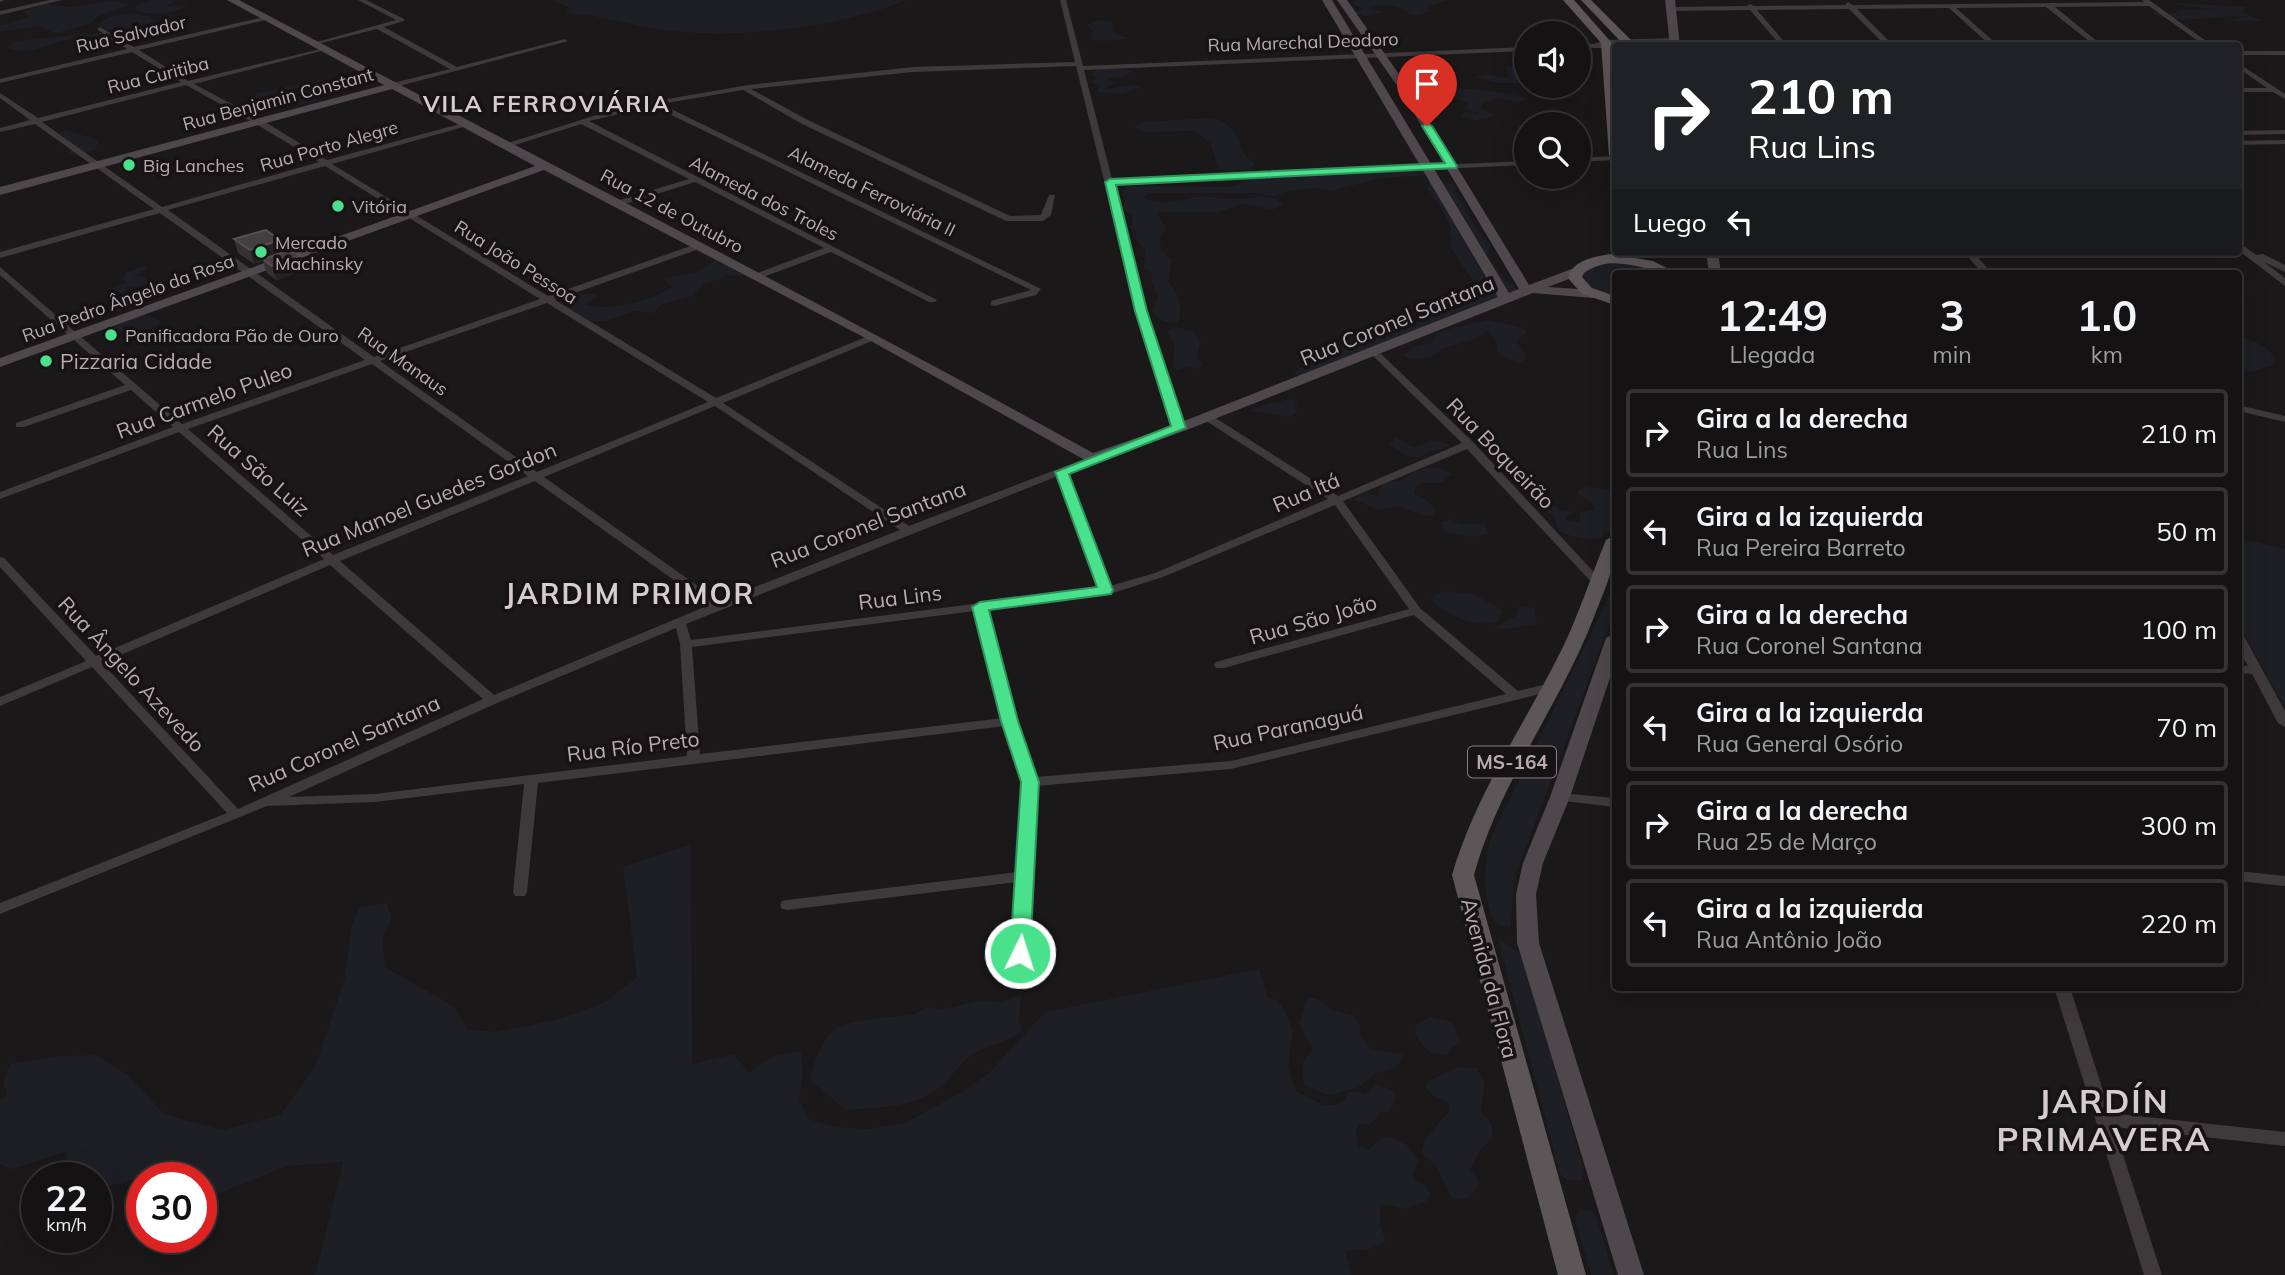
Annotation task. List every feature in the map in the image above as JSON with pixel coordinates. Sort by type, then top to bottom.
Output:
[{"type":"main road","name":"Rua 12 de Outubro","points":[[232,0],[755,277],[874,337],[1092,459]]},
{"type":"main road","points":[[1326,0],[1362,55],[1379,88],[1506,299]]},
{"type":"main road","points":[[1568,0],[1612,43]]},
{"type":"main road","points":[[1586,0],[1612,42]]},
{"type":"main road","points":[[1334,11],[1346,5],[1382,55],[1526,290]]},
{"type":"main road","points":[[1671,5],[1674,42]]},
{"type":"main road","name":"Rua Benjamin Constant","points":[[0,191],[392,86]]},
{"type":"main road","points":[[1379,88],[1403,87]]},
{"type":"main road","name":"Rua Pedro Ângelo da Rosa","points":[[0,363],[545,166]]},
{"type":"main road","points":[[1612,301],[1579,285],[1575,278],[1577,271],[1611,256],[1641,261],[1667,270]]},
{"type":"main road","name":"Rua Coronel Santana","points":[[1092,459],[1208,417],[1577,271]]},
{"type":"main road","name":"Rua Coronel Santana","points":[[1526,290],[1593,294]]},
{"type":"main road","name":"Avenida da Flora","points":[[1573,1275],[1463,875],[1479,827],[1572,648],[1612,548]]},
{"type":"main road","points":[[1612,647],[1560,797],[1533,863],[1526,894],[1528,943],[1631,1275]]},
{"type":"street","points":[[0,13],[59,0]]},
{"type":"street","name":"Rua Curitiba","points":[[0,130],[189,84],[402,20],[361,0]]},
{"type":"street","points":[[1063,0],[1141,311],[1179,428]]},
{"type":"street","points":[[1745,0],[1782,42]]},
{"type":"street","points":[[1843,0],[1887,42]]},
{"type":"street","points":[[1943,0],[1991,42]]},
{"type":"street","points":[[1671,5],[1752,8],[2148,2],[2204,42]]},
{"type":"street","points":[[2046,3],[2095,42]]},
{"type":"street","name":"Rua Salvador","points":[[0,80],[268,18]]},
{"type":"street","points":[[380,28],[456,69]]},
{"type":"street","name":"Rua João Pessoa","points":[[100,29],[189,84],[259,122],[715,402],[909,531]]},
{"type":"street","name":"Rua Benjamin Constant","points":[[392,86],[565,41]]},
{"type":"street","points":[[1591,45],[1612,44]]},
{"type":"street","name":"Rua Marechal Deodoro","points":[[506,145],[653,103],[745,88],[932,66],[1080,66],[1514,50]]},
{"type":"street","points":[[2242,54],[2285,53]]},
{"type":"street","points":[[2242,68],[2285,97]]},
{"type":"street","points":[[745,88],[805,122],[1009,219],[1043,218],[1048,213],[1052,197]]},
{"type":"street","points":[[2242,90],[2285,90]]},
{"type":"street","name":"Rua Manaus","points":[[0,95],[718,606]]},
{"type":"street","name":"Alameda Ferroviária II","points":[[653,103],[1036,289],[1028,294],[994,303]]},
{"type":"street","name":"Alameda dos Troles","points":[[584,122],[692,180],[932,300]]},
{"type":"street","name":"Rua Porto Alegre","points":[[0,255],[464,124]]},
{"type":"street","points":[[2242,133],[2285,132]]},
{"type":"street","points":[[2242,142],[2285,142]]},
{"type":"street","points":[[1591,159],[1612,156]]},
{"type":"street","points":[[1110,182],[1514,163]]},
{"type":"street","points":[[616,204],[692,180]]},
{"type":"street","name":"Rua Carmelo Puleo","points":[[0,496],[180,428],[699,246]]},
{"type":"street","points":[[2242,247],[2285,269]]},
{"type":"street","points":[[2242,248],[2285,283]]},
{"type":"street","points":[[755,277],[830,249]]},
{"type":"street","points":[[1972,256],[1984,270]]},
{"type":"street","name":"Rua São Luiz","points":[[0,270],[492,700]]},
{"type":"street","name":"Rua Manoel Guedes Gordon","points":[[0,702],[332,560],[874,337]]},
{"type":"street","name":"Rua Boqueirão","points":[[1374,352],[1469,444],[1598,583]]},
{"type":"street","points":[[20,425],[132,386]]},
{"type":"street","points":[[2242,409],[2285,419]]},
{"type":"street","points":[[1208,417],[1337,500],[1416,611],[1516,696]]},
{"type":"street","name":"Rua Itá","points":[[1159,575],[1469,444]]},
{"type":"street","name":"Rua Coronel Santana","points":[[0,909],[236,815],[492,700],[718,606],[1092,459]]},
{"type":"street","points":[[1062,472],[1106,590]]},
{"type":"street","name":"Rua Ângelo Azevedo","points":[[0,560],[236,815]]},
{"type":"street","name":"Rua Lins","points":[[686,644],[1106,590],[1159,575]]},
{"type":"street","points":[[980,607],[1010,721],[1030,782],[1020,953]]},
{"type":"street","name":"Rua São João","points":[[1220,665],[1416,611]]},
{"type":"street","points":[[680,622],[686,644],[694,760]]},
{"type":"street","points":[[2242,643],[2285,723]]},
{"type":"street","points":[[2242,669],[2257,670]]},
{"type":"street","name":"Rua Paranaguá","points":[[1030,782],[1231,765],[1551,687]]},
{"type":"street","name":"Rua Río Preto","points":[[261,802],[375,798],[1010,721]]},
{"type":"street","points":[[520,892],[531,780]]},
{"type":"street","points":[[1560,797],[1612,803]]},
{"type":"street","points":[[787,905],[1025,876]]},
{"type":"street","points":[[2242,876],[2285,881]]},
{"type":"street","points":[[2063,991],[2152,1275]]},
{"type":"street","points":[[2104,1119],[2285,1139]]},
{"type":"shaded area","points":[[116,0],[129,5],[99,16],[89,24],[60,32],[52,32],[39,26],[0,32],[0,25],[28,17],[23,12],[47,4],[70,7]]},
{"type":"shaded area","points":[[154,0],[177,0],[166,6],[188,5],[162,13],[134,10],[137,5]]},
{"type":"shaded area","points":[[550,0],[907,0],[852,17],[791,29],[699,33],[671,31],[567,13],[566,10],[571,8]]},
{"type":"shaded area","points":[[1356,0],[1450,0],[1428,6],[1430,11],[1423,14],[1412,15],[1398,7],[1387,5],[1366,9],[1382,11],[1365,16],[1352,13],[1364,9],[1353,4]]},
{"type":"shaded area","points":[[2176,4],[2246,7],[2242,11],[2263,21],[2231,20],[2244,16],[2172,19],[2150,13],[2158,12],[2165,17],[2164,15],[2179,10],[2215,10]]},
{"type":"shaded area","points":[[132,13],[148,16],[155,22],[116,31],[96,25],[112,16]]},
{"type":"shaded area","points":[[1100,20],[1112,22],[1113,32],[1130,39],[1090,39],[1093,31],[1087,25]]},
{"type":"shaded area","points":[[104,33],[125,47],[109,44],[101,36],[67,40],[28,51],[7,48],[17,41]]},
{"type":"shaded area","points":[[1514,67],[1514,83],[1499,83],[1475,77],[1485,74],[1508,78],[1506,69]]},
{"type":"shaded area","points":[[1119,68],[1133,71],[1122,77],[1108,79],[1115,83],[1106,87],[1108,89],[1130,85],[1142,87],[1122,94],[1096,92],[1100,86],[1091,82],[1096,78],[1091,74],[1098,69]]},
{"type":"shaded area","points":[[324,81],[288,90],[294,97],[323,96],[314,102],[273,102],[274,98],[266,98],[268,95],[263,98],[269,101],[261,104],[253,102],[257,93]]},
{"type":"shaded area","points":[[1436,89],[1482,90],[1514,95],[1514,98],[1526,100],[1516,102],[1496,98],[1483,103],[1481,109],[1496,116],[1476,120],[1460,116],[1464,113],[1481,114],[1466,109],[1469,103],[1441,95]]},
{"type":"shaded area","points":[[1209,118],[1229,126],[1243,152],[1254,162],[1252,169],[1218,169],[1211,144],[1195,131],[1143,132],[1134,127],[1143,122]]},
{"type":"shaded area","points":[[66,130],[98,140],[99,143],[95,147],[97,150],[76,156],[68,153],[72,150],[64,136],[58,133]]},
{"type":"shaded area","points":[[1415,170],[1428,172],[1429,175],[1381,178],[1331,191],[1317,188],[1287,191],[1275,196],[1253,193],[1148,193],[1143,198],[1161,202],[1202,197],[1265,197],[1283,204],[1272,210],[1242,204],[1218,212],[1161,212],[1158,215],[1166,229],[1160,238],[1161,250],[1172,260],[1168,281],[1178,296],[1181,310],[1178,322],[1174,323],[1163,321],[1152,311],[1158,297],[1151,281],[1153,275],[1144,268],[1145,251],[1136,240],[1136,231],[1131,228],[1133,216],[1122,209],[1126,199],[1121,192],[1128,186],[1231,187],[1259,177]]},
{"type":"shaded area","points":[[1438,180],[1457,187],[1454,191],[1475,226],[1490,244],[1487,256],[1516,288],[1516,293],[1302,376],[1293,373],[1319,355],[1348,343],[1409,326],[1430,316],[1441,304],[1466,298],[1476,291],[1476,286],[1449,245],[1452,240],[1449,236],[1451,228],[1446,217],[1427,189],[1430,182]]},
{"type":"shaded area","points":[[715,261],[743,275],[732,276],[726,273],[722,278],[704,284],[693,296],[662,304],[654,313],[635,311],[606,321],[590,321],[558,303],[575,295],[594,294],[597,297],[586,304],[606,307],[630,304],[672,287],[663,278],[695,273]]},
{"type":"shaded area","points":[[1621,262],[1654,270],[1612,270],[1612,295],[1595,290],[1584,279],[1584,273],[1597,265]]},
{"type":"shaded area","points":[[144,266],[147,269],[133,276],[146,277],[146,280],[153,282],[152,285],[125,288],[126,292],[119,294],[108,290],[127,282],[123,278],[127,272]]},
{"type":"shaded area","points":[[139,314],[161,322],[136,332],[108,327]]},
{"type":"shaded area","points":[[1489,320],[1524,328],[1527,333],[1516,341],[1526,355],[1525,360],[1518,363],[1499,355],[1496,340],[1487,331],[1476,339],[1442,349],[1431,357],[1411,360],[1403,355],[1414,347],[1432,343],[1437,334],[1444,330]]},
{"type":"shaded area","points":[[1175,327],[1193,331],[1201,340],[1197,355],[1202,365],[1196,369],[1188,367],[1177,370],[1173,365],[1174,347],[1168,331]]},
{"type":"shaded area","points":[[2242,329],[2244,338],[2266,348],[2276,360],[2273,365],[2242,372]]},
{"type":"shaded area","points":[[1290,399],[1299,402],[1294,406],[1297,412],[1290,417],[1251,411],[1262,405]]},
{"type":"shaded area","points":[[1396,438],[1413,447],[1435,440],[1450,445],[1426,452],[1422,457],[1410,457],[1389,445]]},
{"type":"shaded area","points":[[1423,468],[1440,468],[1452,474],[1443,482],[1421,484],[1416,489],[1414,494],[1424,498],[1436,510],[1434,516],[1421,515],[1400,506],[1379,510],[1353,499],[1365,492],[1379,496],[1379,489],[1384,483],[1400,481]]},
{"type":"shaded area","points":[[1586,487],[1612,490],[1612,531],[1604,532],[1602,538],[1580,538],[1559,531],[1554,517],[1542,508],[1551,504],[1561,510],[1574,512],[1566,517],[1567,520],[1580,522],[1580,513],[1594,509],[1592,503],[1578,494],[1578,491]]},
{"type":"shaded area","points":[[1451,519],[1460,524],[1484,523],[1489,534],[1473,537],[1444,532],[1441,522]]},
{"type":"shaded area","points":[[2242,539],[2285,549],[2285,708],[2242,630]]},
{"type":"shaded area","points":[[1612,587],[1612,618],[1514,879],[1511,925],[1503,926],[1495,923],[1487,901],[1485,869],[1492,835]]},
{"type":"shaded area","points":[[1447,591],[1473,594],[1503,610],[1497,622],[1480,623],[1461,619],[1445,611],[1431,599],[1436,594]]},
{"type":"shaded area","points":[[1519,606],[1534,608],[1537,624],[1507,629],[1493,628],[1516,616]]},
{"type":"shaded area","points":[[691,844],[692,1064],[734,1054],[749,1073],[773,1056],[801,1051],[803,1073],[799,1099],[808,1119],[836,1127],[869,1129],[905,1123],[962,1092],[989,1073],[1045,1012],[1259,969],[1268,998],[1277,1000],[1282,1005],[1293,1031],[1288,1067],[1296,1091],[1324,1105],[1334,1105],[1345,1100],[1347,1093],[1356,1091],[1365,1094],[1376,1084],[1395,1091],[1396,1099],[1389,1112],[1381,1112],[1370,1125],[1360,1124],[1356,1130],[1358,1146],[1368,1150],[1381,1139],[1390,1137],[1407,1145],[1419,1160],[1413,1174],[1417,1182],[1426,1186],[1430,1194],[1427,1201],[1404,1209],[1388,1205],[1380,1208],[1380,1225],[1386,1241],[1370,1249],[1345,1251],[1352,1275],[315,1275],[343,1162],[287,1166],[217,1194],[217,1162],[126,1162],[126,1182],[112,1185],[112,1162],[67,1162],[66,1152],[35,1162],[21,1162],[21,1166],[13,1169],[0,1164],[0,1100],[7,1095],[3,1082],[10,1064],[61,1056],[96,1055],[128,1075],[164,1114],[222,1130],[280,1115],[315,1067],[345,978],[351,929],[359,907],[387,903],[391,919],[382,940],[385,967],[455,1007],[467,1029],[496,1032],[558,1019],[604,1003],[637,977],[623,867]]},
{"type":"shaded area","points":[[1498,938],[1522,955],[1584,1170],[1582,1180],[1567,1180],[1560,1174]]},
{"type":"shaded area","points":[[1021,995],[1019,1021],[1023,1030],[969,1057],[940,1087],[918,1099],[895,1106],[846,1110],[810,1080],[823,1044],[833,1031],[844,1024],[915,1014],[926,1007],[944,1009],[979,1001],[999,1002]]},
{"type":"shaded area","points":[[1311,997],[1324,1002],[1331,1010],[1353,1015],[1360,1025],[1360,1035],[1370,1048],[1402,1054],[1403,1058],[1398,1067],[1377,1073],[1359,1087],[1334,1094],[1325,1094],[1305,1086],[1303,1066],[1313,1050],[1299,1024],[1307,999]]},
{"type":"shaded area","points":[[1430,1017],[1452,1022],[1461,1043],[1447,1054],[1431,1053],[1415,1033],[1417,1024]]},
{"type":"shaded area","points":[[1458,1067],[1477,1068],[1485,1082],[1481,1111],[1492,1124],[1492,1139],[1481,1149],[1470,1169],[1477,1176],[1479,1184],[1470,1197],[1460,1200],[1450,1196],[1435,1164],[1421,1154],[1425,1139],[1450,1110],[1449,1103],[1432,1095],[1426,1088],[1428,1081]]},
{"type":"shaded area","points":[[1590,1210],[1596,1216],[1614,1275],[1591,1275],[1575,1218],[1579,1211]]},
{"type":"building","points":[[266,230],[280,240],[250,250],[234,239]]},
{"type":"building","points":[[290,250],[301,256],[272,266],[263,259]]},
{"type":"place","name":"Big Lanches","points":[[129,165]]},
{"type":"place","name":"Vitória","points":[[338,206]]},
{"type":"place","name":"Mercado Machinsky","points":[[261,252]]},
{"type":"place","name":"Panificadora Pão de Ouro","points":[[111,335]]},
{"type":"place","name":"Pizzaria Cidade","points":[[46,361]]},
{"type":"district","name":"VILA FERROVIÁRIA","points":[[547,103]]},
{"type":"district","name":"JARDIM PRIMOR","points":[[630,593]]},
{"type":"district","name":"JARDÍN PRIMAVERA","points":[[2104,1119]]},
{"type":"route","points":[[1020,953],[1030,782],[1010,721],[980,607],[1106,590],[1062,472],[1117,449],[1179,428],[1141,311],[1110,182],[1452,166],[1427,126]]}]
